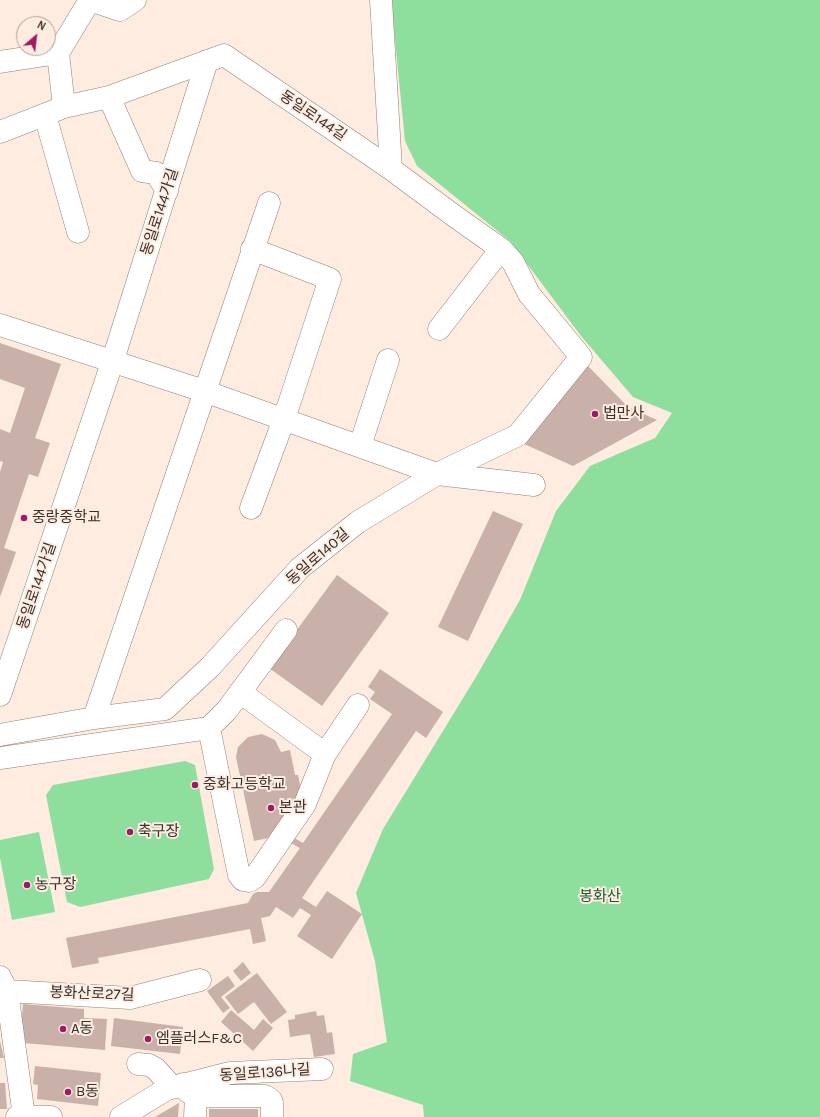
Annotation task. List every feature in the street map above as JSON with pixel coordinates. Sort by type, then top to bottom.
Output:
[{"type":"street","points":[[78,232],[55,111],[58,53],[90,0],[120,10],[135,0]]},
{"type":"street","points":[[381,0],[391,169]]},
{"type":"street","points":[[0,62],[58,53]]},
{"type":"street","name":"동일로144길","points":[[0,132],[55,111],[109,97],[224,55],[391,169],[452,215],[502,249],[512,262],[529,294],[582,357]]},
{"type":"street","name":"동일로144가길","points":[[0,695],[112,363],[207,62]]},
{"type":"street","points":[[109,97],[142,171],[156,173],[167,191]]},
{"type":"street","points":[[94,718],[252,249],[269,204]]},
{"type":"street","points":[[251,508],[284,419],[330,279],[252,249]]},
{"type":"street","points":[[439,329],[502,249]]},
{"type":"street","points":[[0,325],[112,363],[204,391],[437,474],[534,485]]},
{"type":"street","name":"동일로140길","points":[[0,735],[94,718],[165,709],[210,667],[300,568],[358,522],[437,474],[518,435],[582,357]]},
{"type":"street","points":[[360,446],[388,360]]},
{"type":"street","points":[[0,758],[209,728],[220,718],[286,630]]},
{"type":"street","points":[[240,692],[325,754]]},
{"type":"street","points":[[209,728],[239,876],[244,881],[255,877],[305,804],[325,754],[358,705]]},
{"type":"street","name":"봉화산로27길","points":[[24,1117],[3,984],[130,998],[200,980]]},
{"type":"street","points":[[138,1064],[149,1065],[186,1096],[265,1096],[271,1100],[272,1117]]},
{"type":"street","name":"동일로136나길","points":[[121,1117],[186,1096],[230,1073],[322,1069]]},
{"type":"street","points":[[17,1117],[51,1117]]},
{"type":"green space","name":"봉화산","points":[[391,0],[820,0],[820,1117],[424,1117],[423,1105],[350,1081],[353,1054],[387,1042],[375,961],[356,893],[383,829],[476,677],[520,600],[556,511],[590,466],[655,438],[672,413],[633,397],[581,336],[510,241],[417,166],[405,141]]},
{"type":"green space","name":"축구장","points":[[185,761],[195,765],[214,869],[209,879],[80,907],[67,902],[46,795],[53,785]]},
{"type":"green space","name":"농구장","points":[[39,832],[55,912],[12,920],[0,858],[0,840]]},
{"type":"building","points":[[0,343],[61,364],[35,438],[50,443],[38,477],[29,474],[4,548],[16,552],[0,597],[0,472],[3,462],[0,461],[0,429],[10,433],[25,388],[0,379]]},
{"type":"building","name":"법만사","points":[[588,366],[628,407],[657,420],[573,466],[522,443]]},
{"type":"building","points":[[493,511],[523,524],[468,641],[438,627]]},
{"type":"building","points":[[337,575],[389,613],[322,706],[269,668]]},
{"type":"building","name":"본관","points":[[380,669],[443,712],[426,738],[416,731],[302,898],[316,907],[327,891],[362,914],[332,959],[297,936],[311,915],[300,908],[293,918],[276,907],[270,916],[261,918],[266,941],[253,944],[250,929],[98,958],[99,963],[72,968],[66,938],[248,903],[253,894],[257,892],[269,892],[300,848],[278,836],[254,841],[236,757],[238,747],[248,737],[262,734],[275,740],[281,752],[290,750],[295,775],[298,775],[301,790],[282,831],[303,843],[392,714],[370,699],[375,692],[368,687]]},
{"type":"building","points":[[243,962],[251,973],[241,981],[233,971]]},
{"type":"building","points":[[257,973],[287,1012],[271,1024],[254,1002],[238,1014],[225,997]]},
{"type":"building","points":[[228,976],[235,986],[221,997],[230,1008],[223,1013],[207,991]]},
{"type":"building","name":"A동","points":[[23,1004],[84,1009],[84,1018],[107,1019],[105,1050],[23,1043],[20,1039]]},
{"type":"building","points":[[231,1010],[254,1030],[263,1019],[273,1028],[253,1051],[221,1022]]},
{"type":"building","points":[[316,1011],[317,1016],[324,1015],[327,1033],[332,1032],[335,1054],[314,1057],[310,1034],[290,1037],[288,1020],[295,1019],[295,1015]]},
{"type":"building","points":[[114,1018],[183,1027],[180,1054],[111,1046]]},
{"type":"building","points":[[0,1041],[4,1058],[0,1058]]},
{"type":"building","name":"B동","points":[[35,1066],[101,1073],[98,1106],[37,1099],[38,1085],[33,1084]]},
{"type":"building","points":[[0,1083],[5,1083],[7,1109],[0,1109]]},
{"type":"building","points":[[179,1103],[178,1117],[155,1117]]},
{"type":"building","points":[[209,1109],[258,1109],[258,1117],[209,1117]]},
{"type":"place","name":"법만사","points":[[595,414]]},
{"type":"place","name":"중랑중학교","points":[[24,518]]},
{"type":"place","name":"중화고등학교","points":[[195,785]]},
{"type":"place","name":"본관","points":[[271,808]]},
{"type":"place","name":"축구장","points":[[130,832]]},
{"type":"place","name":"농구장","points":[[27,885]]},
{"type":"place","name":"A동","points":[[63,1029]]},
{"type":"place","name":"엠플러스F&C","points":[[148,1039]]},
{"type":"place","name":"B동","points":[[68,1092]]}]
